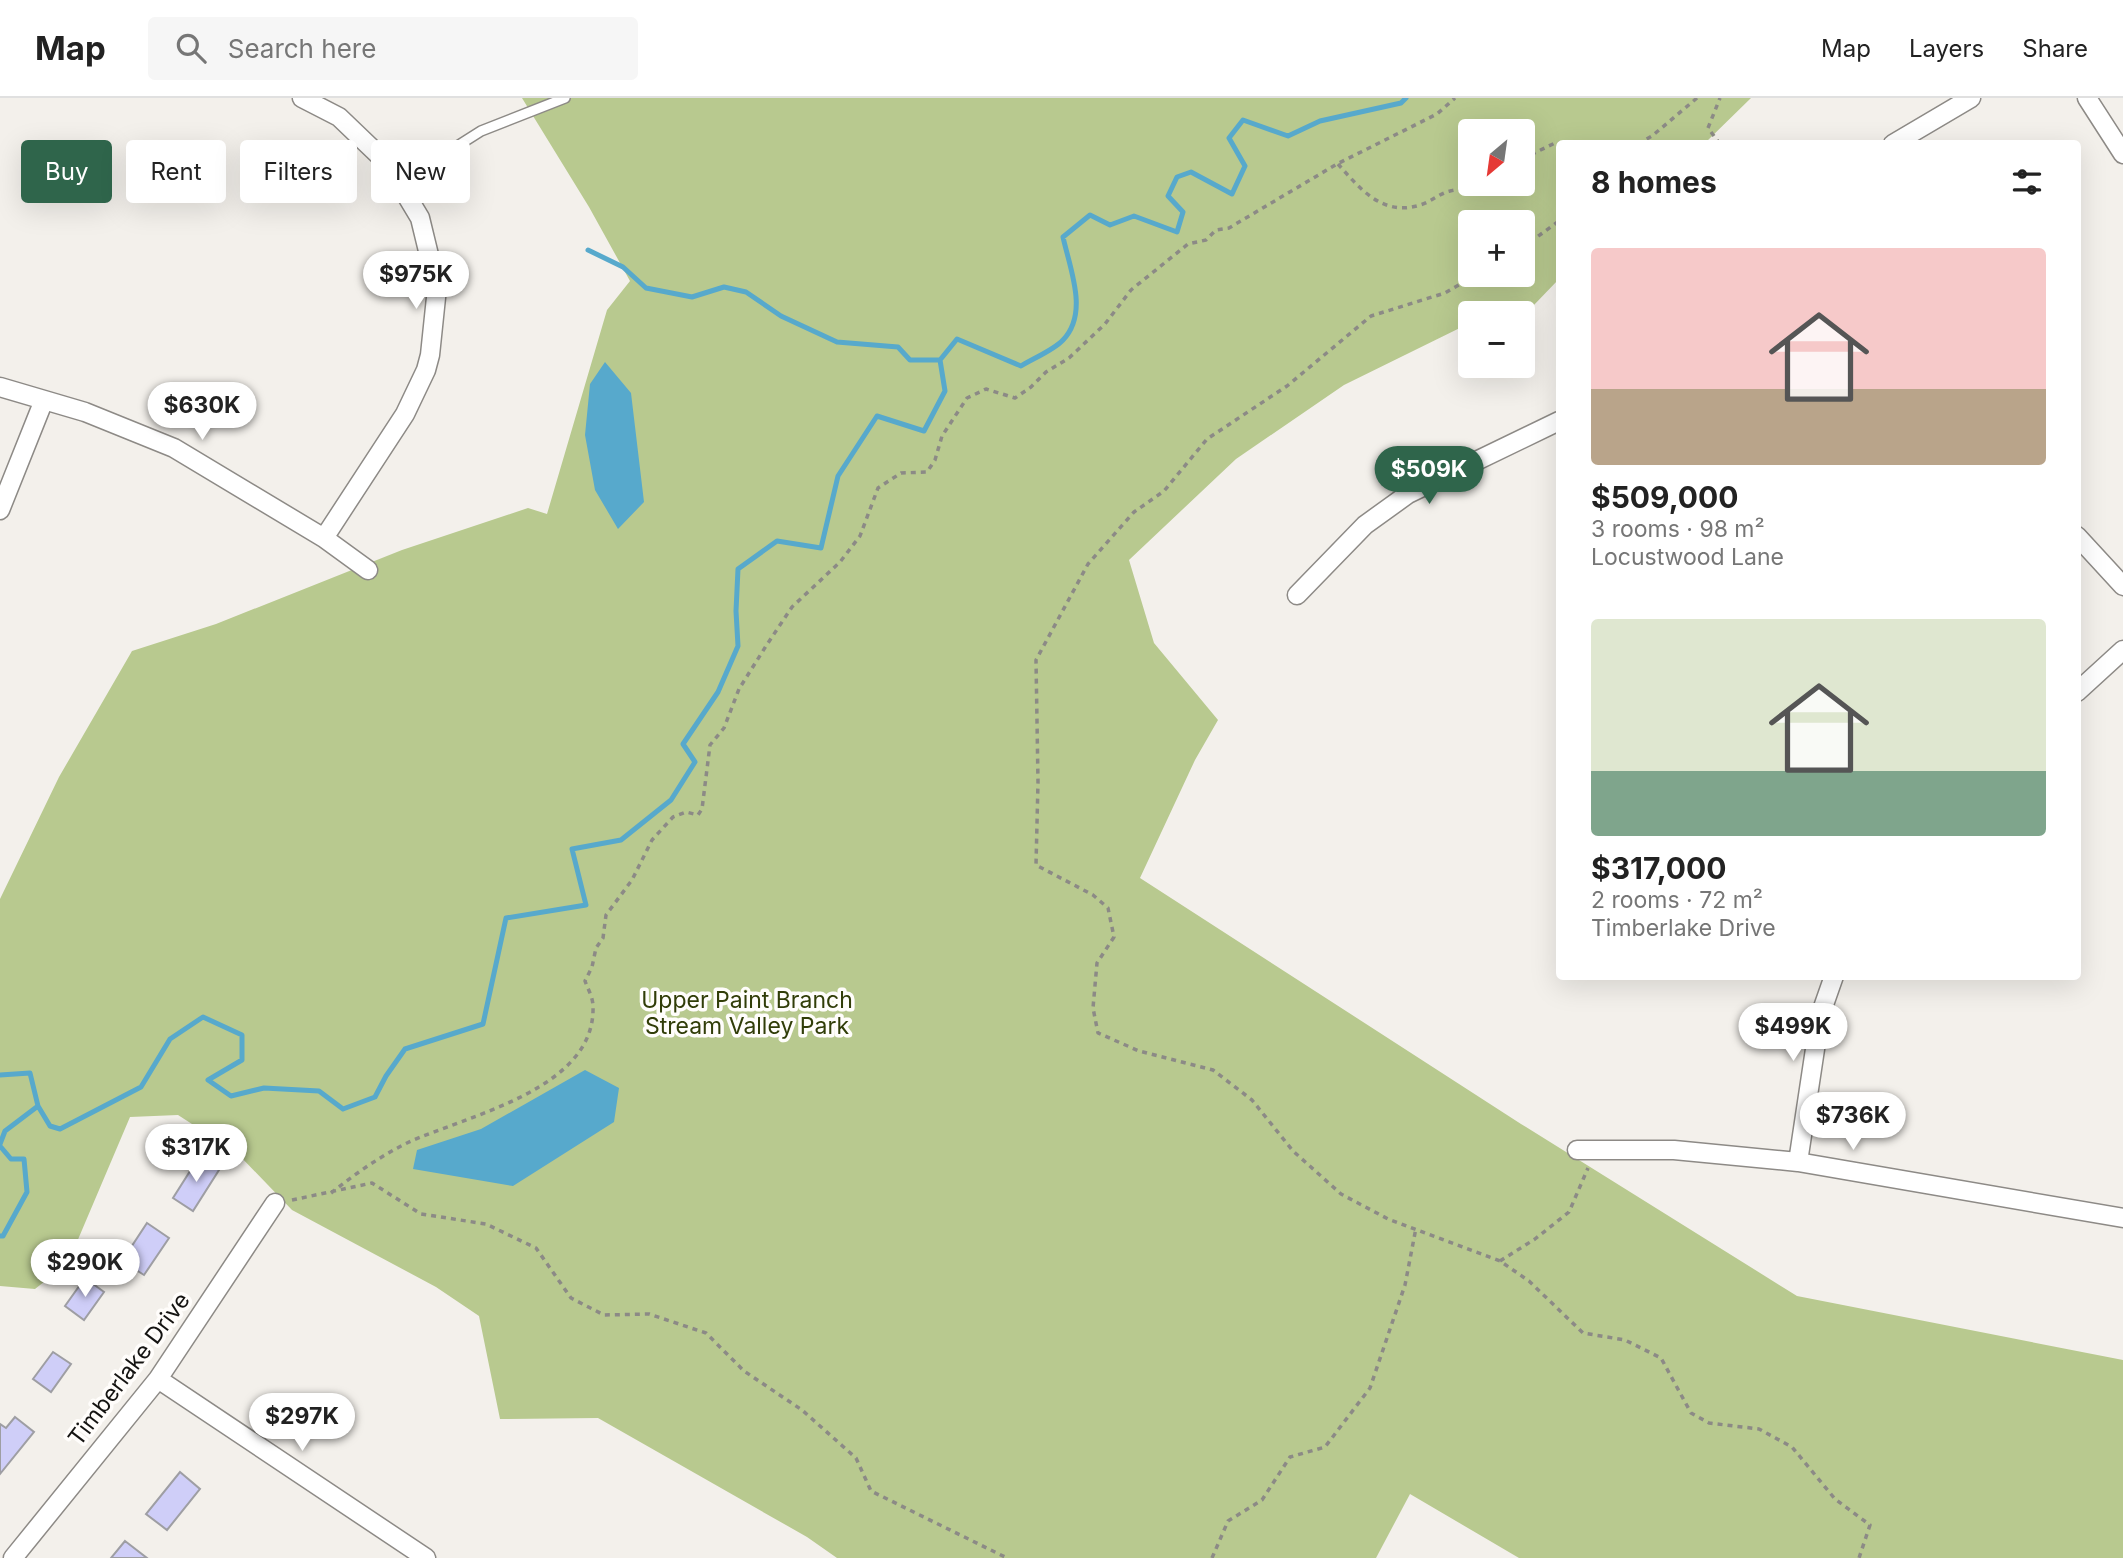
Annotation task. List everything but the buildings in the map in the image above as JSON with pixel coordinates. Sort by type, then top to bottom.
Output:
[{"type":"street","points":[[302,98],[339,117],[371,148]]},
{"type":"street","points":[[1898,140],[1943,104],[1970,98]]},
{"type":"street","points":[[2087,98],[2123,154]]},
{"type":"street","points":[[324,538],[405,414],[426,370],[430,355],[438,288],[421,218],[412,203]]},
{"type":"street","points":[[0,387],[85,412],[174,448],[324,538],[368,570]]},
{"type":"street","points":[[0,510],[44,400]]},
{"type":"street","points":[[1297,595],[1365,525],[1408,495],[1556,422]]},
{"type":"street","points":[[2081,540],[2123,586]]},
{"type":"street","points":[[2081,687],[2123,650]]},
{"type":"street","points":[[1798,1162],[1820,1016],[1833,980]]},
{"type":"street","points":[[1577,1150],[1674,1150],[1798,1162],[2123,1218]]},
{"type":"street","name":"Timberlake Drive","points":[[13,1558],[158,1379],[275,1203]]},
{"type":"street","points":[[158,1379],[426,1558]]},
{"type":"lane","points":[[467,140],[481,131],[565,98]]},
{"type":"path","points":[[331,1193],[359,1170],[407,1143],[484,1114],[557,1076],[572,1062],[588,1040],[590,1032],[593,1004],[585,981],[592,967],[596,948],[603,938],[606,915],[632,880],[652,840],[673,817],[686,812],[698,815],[702,809],[710,745],[724,728],[739,689],[792,607],[840,562],[860,536],[878,488],[901,472],[927,472],[935,460],[942,436],[967,398],[986,389],[1015,398],[1046,372],[1069,358],[1105,324],[1131,290],[1188,244],[1206,240],[1216,230],[1229,228],[1337,163],[1437,114],[1455,98]]},
{"type":"path","points":[[1645,140],[1697,98]]},
{"type":"path","points":[[1717,140],[1708,128],[1720,98]]},
{"type":"path","points":[[1535,153],[1556,143]]},
{"type":"path","points":[[1337,163],[1375,201],[1395,208],[1420,205],[1449,191],[1458,190]]},
{"type":"path","points":[[1535,239],[1556,223]]},
{"type":"path","points":[[1458,285],[1445,293],[1371,316],[1287,386],[1207,439],[1164,491],[1134,512],[1088,564],[1036,660],[1036,865],[1093,895],[1108,908],[1114,937],[1097,963],[1093,1008],[1098,1033],[1139,1051],[1213,1070],[1252,1100],[1293,1151],[1341,1194],[1388,1219],[1500,1261],[1529,1281],[1583,1333],[1625,1340],[1661,1358],[1691,1413],[1709,1423],[1759,1429],[1792,1447],[1835,1499],[1870,1525],[1859,1558]]},
{"type":"path","points":[[1500,1261],[1535,1239],[1569,1212],[1589,1166]]},
{"type":"path","points":[[275,1203],[372,1183],[421,1214],[485,1224],[536,1248],[571,1298],[604,1315],[649,1314],[706,1333],[744,1371],[802,1410],[856,1458],[871,1491],[1007,1558]]},
{"type":"path","points":[[1212,1558],[1228,1521],[1262,1500],[1290,1457],[1325,1447],[1370,1388],[1405,1285],[1416,1228]]},
{"type":"green space","name":"Upper Paint Branch Stream Valley Park","points":[[522,98],[1751,98],[1708,140],[1556,140],[1556,282],[1535,304],[1535,301],[1458,301],[1458,329],[1344,385],[1236,459],[1129,560],[1154,643],[1218,720],[1195,760],[1140,878],[1521,1124],[1797,1296],[2123,1360],[2123,1558],[1519,1558],[1410,1494],[1376,1558],[837,1558],[807,1537],[598,1418],[500,1419],[479,1316],[436,1287],[292,1210],[237,1153],[178,1115],[130,1117],[68,1263],[35,1289],[0,1286],[0,899],[59,777],[132,651],[216,624],[402,550],[528,508],[547,514],[607,310],[630,281],[589,207]]},
{"type":"water","points":[[605,362],[631,393],[644,502],[618,529],[595,490],[585,435],[590,384]]},
{"type":"water","points":[[585,1070],[619,1088],[614,1122],[513,1186],[413,1169],[417,1150],[481,1129]]},
{"type":"waterway","points":[[0,1075],[30,1073],[38,1106],[50,1126],[60,1129],[141,1087],[170,1039],[203,1017],[242,1035],[242,1060],[208,1080],[231,1096],[264,1088],[319,1091],[343,1109],[375,1097],[405,1049],[483,1024],[506,918],[586,905],[572,849],[621,840],[671,800],[695,762],[683,744],[718,692],[738,646],[738,569],[777,541],[821,548],[838,476],[877,416],[924,431],[945,391],[940,360],[957,339],[1021,366],[1059,344],[1071,329],[1076,304],[1073,277],[1063,237],[1090,215],[1110,225],[1134,216],[1177,232],[1183,212],[1168,196],[1177,177],[1191,172],[1232,194],[1245,166],[1229,138],[1243,120],[1288,136],[1320,121],[1401,103],[1406,98]]},
{"type":"waterway","points":[[588,250],[623,267],[646,288],[692,297],[724,287],[746,292],[781,316],[837,342],[898,347],[910,360],[940,360]]},
{"type":"waterway","points":[[0,1144],[5,1131],[38,1106]]},
{"type":"waterway","points":[[0,1146],[11,1159],[24,1159],[27,1192],[3,1236],[0,1236]]}]
